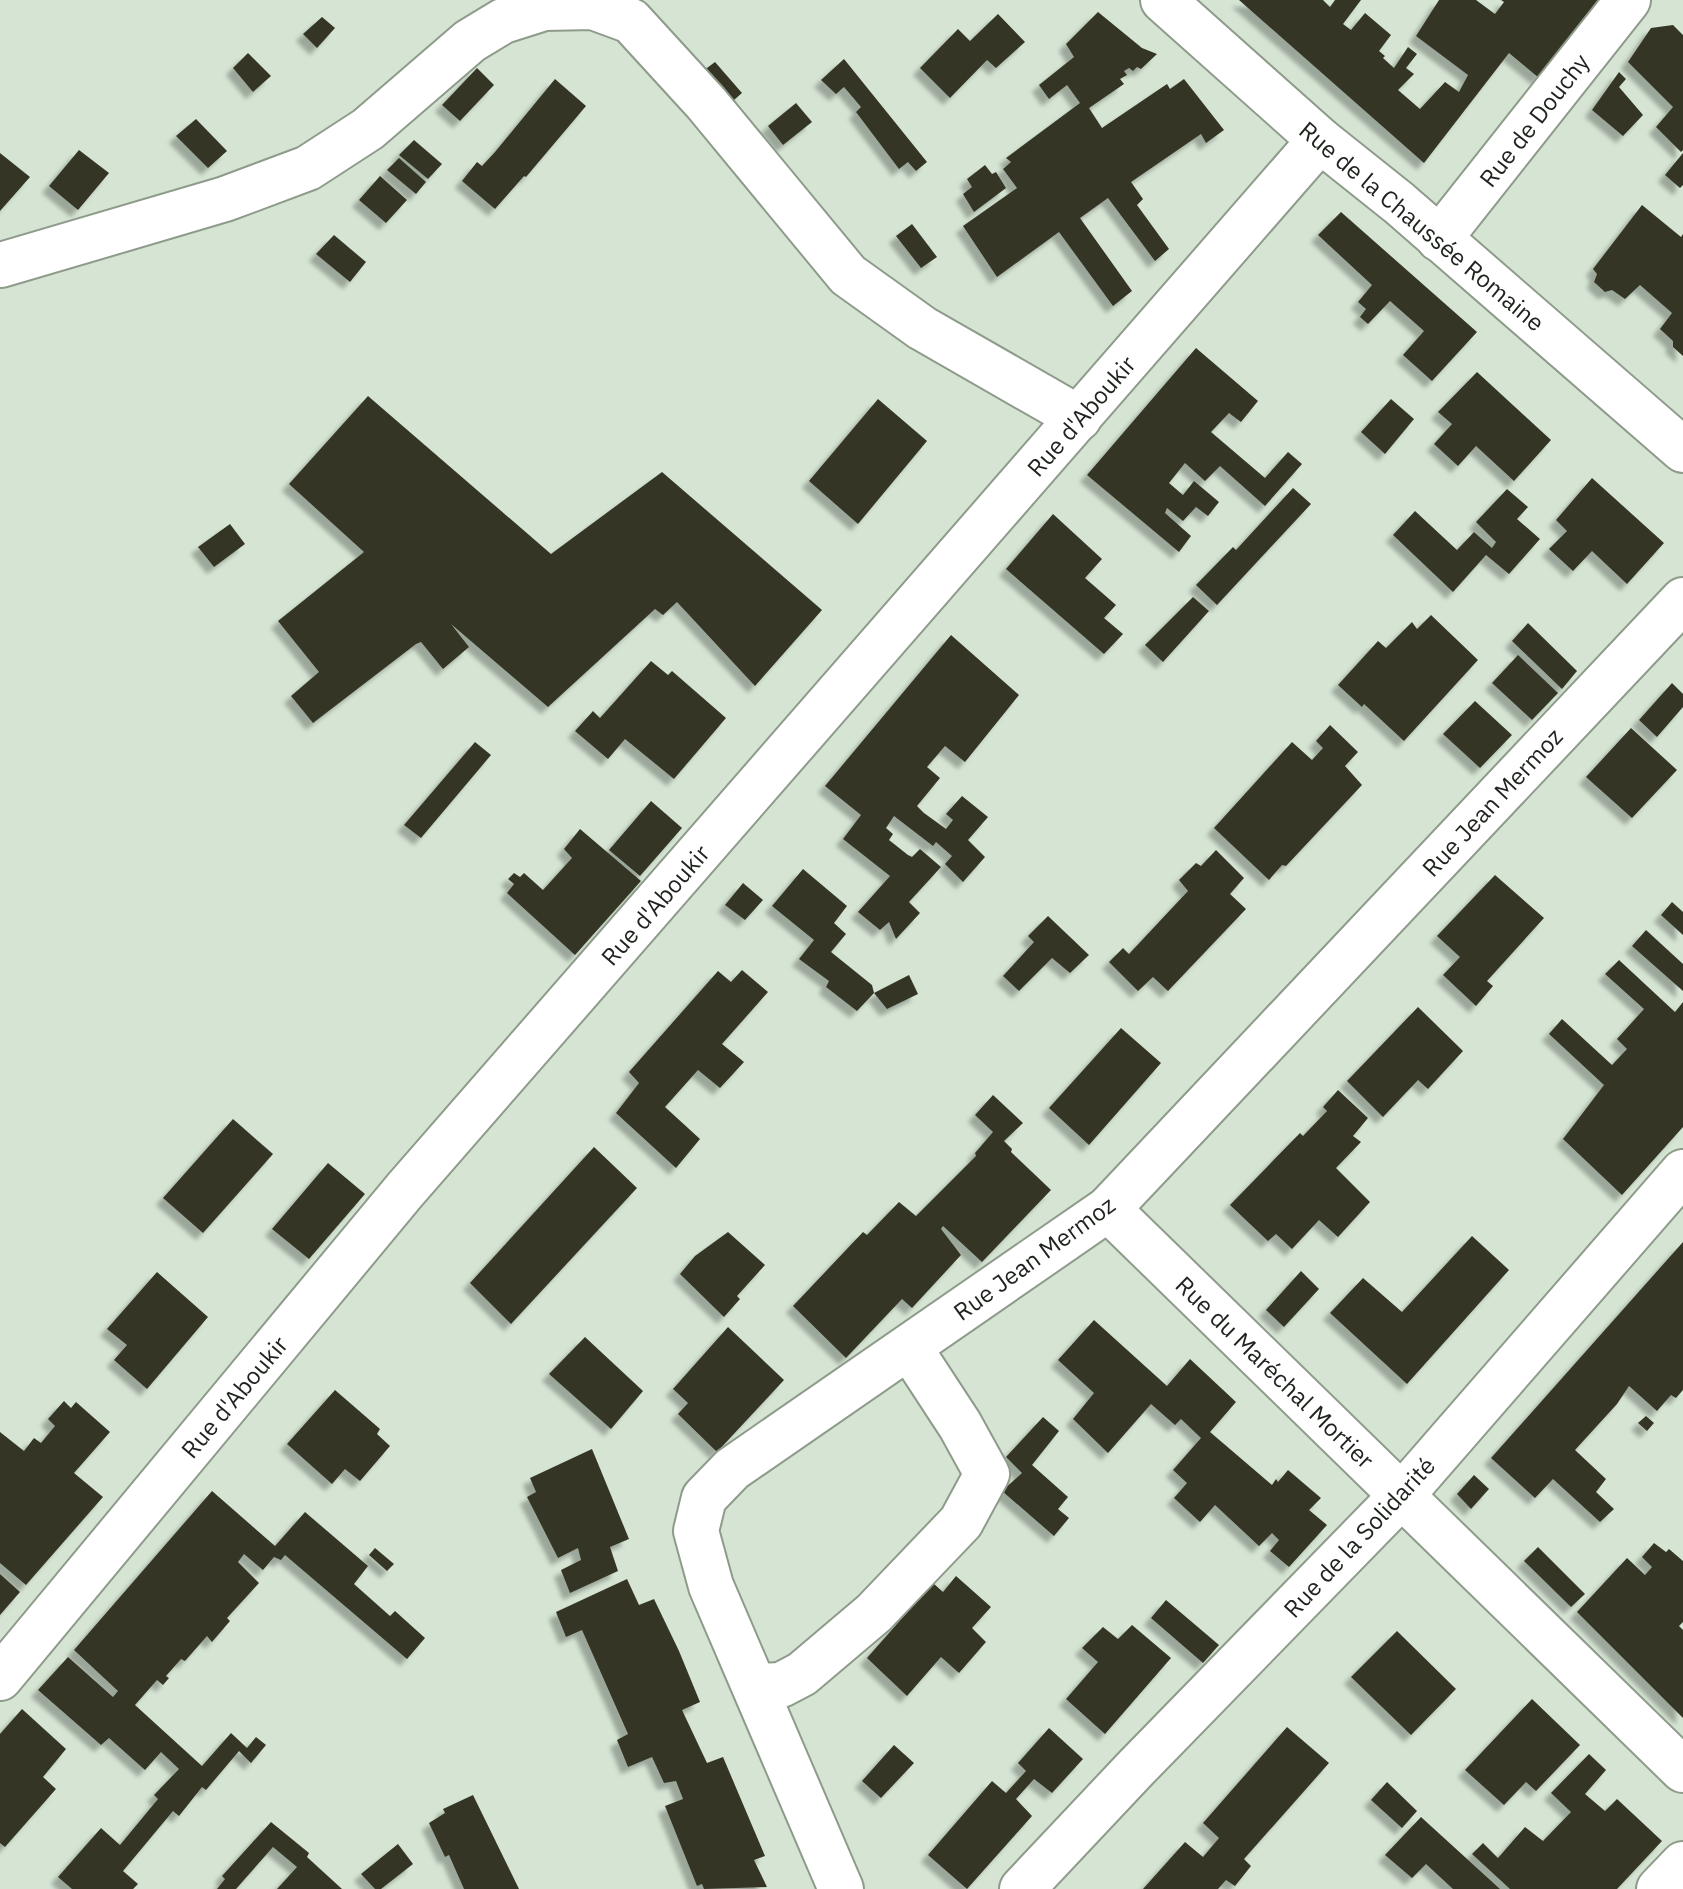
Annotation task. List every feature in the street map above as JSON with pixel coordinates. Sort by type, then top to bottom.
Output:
[{"type":"street","name":"Rue de la Chaussée Romaine","points":[[1163,0],[1320,140],[1399,203],[1683,450]]},
{"type":"street","name":"Rue de Douchy","points":[[1439,239],[1628,0]]},
{"type":"street","points":[[1,265],[225,199],[308,168],[368,129],[470,41],[503,21],[544,8],[593,7],[631,21],[706,103],[848,275],[922,328],[1079,418]]},
{"type":"street","name":"Rue d'Aboukir","points":[[0,1678],[405,1190],[1320,140]]},
{"type":"street","name":"Rue Jean Mermoz","points":[[841,1889],[711,1586],[696,1531],[704,1498],[732,1469],[1108,1209],[1683,600]]},
{"type":"street","name":"Rue de la Solidarité","points":[[1022,1889],[1402,1495],[1683,1172]]},
{"type":"street","name":"Rue du Maréchal Mortier","points":[[1108,1209],[1683,1770]]},
{"type":"street","points":[[755,1686],[781,1685],[802,1674],[874,1613],[961,1522],[987,1474],[960,1425],[909,1347]]},
{"type":"street","points":[[1659,1889],[1683,1864]]},
{"type":"building","points":[[1239,0],[1323,0],[1330,7],[1335,0],[1361,0],[1343,24],[1351,30],[1365,13],[1391,35],[1379,51],[1394,68],[1408,47],[1417,54],[1406,68],[1414,74],[1398,90],[1420,109],[1445,82],[1459,92],[1468,75],[1416,36],[1439,0],[1476,0],[1495,14],[1504,2],[1501,0],[1598,0],[1539,78],[1509,53],[1424,163]]},
{"type":"building","points":[[1098,12],[1142,48],[1157,54],[1141,69],[1137,67],[1133,71],[1129,68],[1124,71],[1127,75],[1120,79],[1124,84],[1089,108],[1102,128],[1167,84],[1170,89],[1184,79],[1224,130],[1206,143],[1201,134],[1131,182],[1143,199],[1137,205],[1169,249],[1155,261],[1108,198],[1080,218],[1132,291],[1113,306],[1059,232],[997,277],[963,226],[1017,188],[1003,169],[1011,162],[1006,158],[1080,103],[1067,85],[1049,99],[1039,85],[1074,57],[1066,44]]},
{"type":"building","points":[[998,14],[1025,42],[996,68],[987,60],[950,98],[920,68],[958,29],[970,41]]},
{"type":"building","points":[[322,17],[335,28],[317,48],[303,34]]},
{"type":"building","points":[[1673,25],[1683,35],[1681,152],[1656,127],[1673,107],[1628,62],[1651,28]]},
{"type":"building","points":[[248,53],[271,76],[253,92],[233,68]]},
{"type":"building","points":[[844,59],[927,162],[916,171],[908,162],[899,169],[856,112],[861,107],[844,87],[836,94],[821,80]]},
{"type":"building","points":[[715,62],[742,93],[726,107],[699,74]]},
{"type":"building","points":[[477,68],[494,85],[460,121],[442,105]]},
{"type":"building","points":[[1619,72],[1626,79],[1619,87],[1643,115],[1623,136],[1592,110]]},
{"type":"building","points":[[555,79],[586,106],[495,209],[462,181],[477,162],[482,166],[495,152]]},
{"type":"building","points":[[796,103],[812,122],[783,145],[768,126]]},
{"type":"building","points":[[196,119],[227,151],[208,168],[176,136]]},
{"type":"building","points":[[414,140],[442,164],[428,179],[399,155]]},
{"type":"building","points":[[79,150],[109,173],[78,210],[49,186]]},
{"type":"building","points":[[0,153],[30,177],[0,211]]},
{"type":"building","points":[[1683,153],[1683,185],[1680,188],[1665,175]]},
{"type":"building","points":[[399,158],[426,182],[416,194],[387,170]]},
{"type":"building","points":[[985,165],[992,174],[996,172],[1006,188],[974,212],[963,194],[972,187],[967,179]]},
{"type":"building","points":[[380,176],[407,200],[386,223],[359,200]]},
{"type":"building","points":[[1642,205],[1681,237],[1683,234],[1683,356],[1660,329],[1672,313],[1640,285],[1625,299],[1612,290],[1605,292],[1594,282],[1597,274],[1593,269]]},
{"type":"building","points":[[1341,212],[1477,332],[1432,381],[1403,355],[1424,331],[1390,301],[1368,324],[1360,317],[1366,309],[1358,302],[1372,285],[1318,235]]},
{"type":"building","points":[[912,224],[937,257],[921,268],[896,236]]},
{"type":"building","points":[[334,235],[366,262],[350,282],[316,254]]},
{"type":"building","points":[[1196,348],[1258,401],[1241,422],[1229,413],[1211,432],[1265,478],[1288,452],[1302,464],[1265,506],[1220,466],[1205,481],[1185,463],[1169,483],[1183,495],[1194,481],[1219,502],[1208,516],[1196,507],[1183,521],[1167,508],[1165,513],[1191,536],[1179,552],[1087,475]]},
{"type":"building","points":[[1477,372],[1551,440],[1514,481],[1476,446],[1458,466],[1434,444],[1452,424],[1438,412]]},
{"type":"building","points":[[368,396],[551,554],[662,472],[822,610],[755,686],[677,602],[663,615],[655,609],[548,707],[451,624],[469,647],[443,669],[421,642],[416,644],[313,723],[291,696],[319,672],[278,621],[364,552],[289,484]]},
{"type":"building","points":[[878,399],[927,441],[858,524],[809,481]]},
{"type":"building","points":[[1391,399],[1414,419],[1385,454],[1361,432]]},
{"type":"building","points":[[1592,478],[1664,543],[1627,584],[1592,551],[1573,571],[1549,549],[1567,531],[1556,520]]},
{"type":"building","points":[[1293,488],[1311,504],[1217,605],[1196,585],[1233,547],[1236,550]]},
{"type":"building","points":[[1507,489],[1528,507],[1517,519],[1540,539],[1509,574],[1486,555],[1453,592],[1393,535],[1415,511],[1457,550],[1474,532],[1492,548],[1496,542],[1476,522]]},
{"type":"building","points":[[1053,514],[1102,559],[1085,578],[1116,605],[1104,618],[1123,634],[1104,654],[1006,569]]},
{"type":"building","points":[[230,524],[245,544],[214,567],[198,547]]},
{"type":"building","points":[[1193,597],[1209,611],[1163,662],[1145,645]]},
{"type":"building","points":[[1431,615],[1478,660],[1404,741],[1338,685],[1378,641],[1386,648],[1412,622],[1417,629]]},
{"type":"building","points":[[1528,623],[1577,671],[1562,689],[1512,641]]},
{"type":"building","points":[[951,635],[1019,695],[965,762],[945,746],[927,767],[940,778],[917,806],[924,813],[946,829],[953,820],[946,814],[962,796],[988,817],[968,840],[985,857],[963,882],[945,864],[952,856],[936,842],[933,846],[894,816],[886,828],[893,834],[889,840],[908,855],[912,857],[920,849],[941,867],[909,902],[920,913],[896,939],[889,922],[880,930],[858,912],[890,876],[843,839],[861,815],[825,786]]},
{"type":"building","points":[[1518,655],[1558,693],[1532,720],[1492,683]]},
{"type":"building","points":[[651,661],[668,675],[672,671],[726,718],[674,779],[625,739],[608,759],[575,731],[593,711],[600,718]]},
{"type":"building","points":[[1672,683],[1683,694],[1683,707],[1657,737],[1639,720]]},
{"type":"building","points":[[1475,701],[1512,735],[1480,768],[1443,734]]},
{"type":"building","points":[[1330,725],[1358,752],[1345,766],[1362,785],[1269,880],[1214,828],[1292,742],[1312,760],[1323,748],[1316,741]]},
{"type":"building","points":[[1631,728],[1677,770],[1632,818],[1586,777]]},
{"type":"building","points":[[475,742],[491,755],[421,838],[404,825]]},
{"type":"building","points":[[651,801],[682,828],[640,876],[609,850]]},
{"type":"building","points":[[580,829],[641,881],[575,955],[507,893],[514,884],[508,879],[514,873],[520,877],[524,873],[543,890],[572,858],[564,849]]},
{"type":"building","points":[[1216,850],[1244,878],[1230,894],[1246,909],[1168,991],[1153,977],[1138,991],[1109,962],[1123,948],[1129,954],[1188,891],[1179,880],[1196,863],[1201,866]]},
{"type":"building","points":[[803,869],[847,906],[834,923],[846,934],[831,952],[872,985],[874,993],[857,1011],[826,987],[829,981],[799,959],[814,940],[772,906]]},
{"type":"building","points":[[1495,875],[1544,918],[1487,981],[1493,986],[1476,1006],[1443,975],[1460,957],[1437,936]]},
{"type":"building","points":[[743,883],[763,900],[745,920],[725,905]]},
{"type":"building","points":[[1672,902],[1683,912],[1683,935],[1661,915]]},
{"type":"building","points":[[1048,916],[1089,955],[1070,973],[1052,958],[1019,991],[1003,976],[1034,942],[1028,936]]},
{"type":"building","points":[[1646,930],[1683,964],[1683,991],[1632,946]]},
{"type":"building","points":[[1619,960],[1675,1012],[1683,1002],[1683,1127],[1622,1195],[1563,1139],[1604,1085],[1549,1034],[1562,1019],[1612,1065],[1627,1049],[1617,1039],[1644,1009],[1605,974]]},
{"type":"building","points":[[742,970],[768,992],[722,1044],[744,1062],[720,1088],[698,1070],[665,1107],[700,1139],[676,1168],[616,1113],[639,1083],[629,1072],[718,971],[731,982]]},
{"type":"building","points":[[909,975],[918,994],[887,1009],[874,993]]},
{"type":"building","points":[[1418,1007],[1463,1051],[1428,1089],[1418,1080],[1383,1117],[1347,1081]]},
{"type":"building","points":[[1121,1028],[1161,1063],[1089,1145],[1049,1108]]},
{"type":"building","points":[[1338,1090],[1368,1118],[1353,1136],[1361,1142],[1336,1168],[1370,1202],[1338,1237],[1319,1220],[1292,1249],[1276,1234],[1268,1241],[1230,1205],[1300,1133],[1303,1136],[1327,1111],[1323,1107]]},
{"type":"building","points":[[993,1095],[1023,1123],[1004,1141],[1012,1149],[1011,1152],[1051,1190],[982,1262],[943,1226],[941,1229],[961,1255],[912,1308],[902,1299],[846,1358],[793,1306],[863,1232],[867,1235],[899,1202],[916,1216],[976,1156],[975,1153],[993,1132],[975,1115]]},
{"type":"building","points":[[233,1119],[273,1154],[203,1233],[163,1198]]},
{"type":"building","points":[[594,1147],[637,1188],[511,1324],[470,1283]]},
{"type":"building","points":[[328,1163],[365,1194],[309,1259],[272,1229]]},
{"type":"building","points":[[728,1232],[765,1265],[737,1296],[740,1299],[724,1317],[680,1274],[695,1256]]},
{"type":"building","points":[[1472,1236],[1509,1270],[1407,1384],[1330,1313],[1363,1278],[1402,1312]]},
{"type":"building","points":[[1683,1242],[1683,1390],[1676,1398],[1671,1395],[1657,1411],[1629,1386],[1617,1404],[1575,1450],[1606,1479],[1596,1492],[1614,1509],[1600,1522],[1553,1479],[1535,1498],[1491,1458]]},
{"type":"building","points":[[1301,1271],[1319,1289],[1284,1327],[1266,1310]]},
{"type":"building","points":[[157,1272],[208,1317],[147,1389],[114,1360],[127,1345],[107,1329]]},
{"type":"building","points":[[1094,1320],[1167,1386],[1190,1359],[1236,1402],[1210,1432],[1272,1485],[1288,1470],[1321,1498],[1309,1510],[1327,1525],[1289,1567],[1270,1551],[1279,1540],[1272,1533],[1259,1546],[1215,1505],[1200,1522],[1174,1498],[1187,1483],[1173,1470],[1201,1438],[1181,1419],[1175,1425],[1151,1404],[1108,1453],[1073,1419],[1094,1393],[1058,1360]]},
{"type":"building","points":[[728,1327],[784,1380],[717,1452],[678,1414],[688,1403],[673,1389]]},
{"type":"building","points":[[585,1337],[643,1391],[611,1429],[549,1374]]},
{"type":"building","points":[[335,1390],[380,1429],[377,1434],[390,1446],[360,1481],[345,1469],[332,1484],[287,1444]]},
{"type":"building","points":[[64,1401],[71,1408],[76,1402],[110,1432],[74,1473],[103,1497],[26,1585],[0,1563],[0,1432],[24,1451],[34,1438],[41,1443],[55,1426],[48,1419]]},
{"type":"building","points":[[1646,1416],[1654,1423],[1647,1431],[1638,1423]]},
{"type":"building","points":[[1043,1417],[1059,1431],[1032,1465],[1068,1497],[1058,1509],[1069,1518],[1054,1536],[1002,1491],[1022,1473],[1006,1457]]},
{"type":"building","points":[[592,1449],[629,1539],[610,1547],[618,1571],[570,1593],[561,1570],[581,1560],[578,1548],[558,1558],[527,1497],[536,1492],[530,1478]]},
{"type":"building","points":[[1474,1475],[1489,1489],[1471,1509],[1457,1494]]},
{"type":"building","points":[[212,1491],[275,1546],[305,1512],[368,1566],[354,1584],[390,1616],[395,1611],[425,1638],[407,1659],[285,1555],[281,1560],[274,1557],[263,1570],[244,1554],[238,1562],[259,1583],[227,1618],[230,1621],[212,1642],[207,1636],[185,1661],[181,1659],[166,1676],[169,1678],[163,1685],[157,1680],[135,1705],[202,1766],[231,1733],[247,1748],[256,1737],[266,1745],[251,1763],[239,1751],[206,1790],[202,1787],[179,1816],[173,1811],[123,1871],[138,1884],[133,1889],[72,1889],[58,1877],[101,1828],[120,1845],[158,1799],[154,1795],[179,1769],[161,1752],[145,1770],[109,1738],[101,1745],[38,1690],[68,1657],[113,1697],[118,1691],[74,1650]]},
{"type":"building","points":[[1654,1543],[1666,1552],[1669,1549],[1683,1561],[1683,1622],[1679,1626],[1683,1630],[1683,1718],[1577,1612],[1627,1558],[1645,1575],[1652,1567],[1642,1557]]},
{"type":"building","points":[[1538,1547],[1585,1594],[1571,1607],[1524,1561]]},
{"type":"building","points":[[375,1548],[394,1564],[387,1571],[369,1555]]},
{"type":"building","points":[[0,1574],[20,1592],[0,1615]]},
{"type":"building","points":[[956,1576],[991,1607],[972,1628],[986,1642],[959,1673],[941,1657],[907,1696],[867,1658],[933,1583],[943,1592]]},
{"type":"building","points":[[627,1579],[639,1605],[654,1599],[679,1651],[700,1702],[682,1710],[707,1763],[723,1757],[765,1856],[754,1860],[767,1887],[704,1889],[702,1884],[697,1886],[665,1806],[683,1799],[676,1781],[664,1783],[652,1757],[628,1767],[617,1740],[628,1734],[582,1630],[566,1637],[556,1612]]},
{"type":"building","points":[[1166,1600],[1219,1645],[1203,1663],[1151,1618]]},
{"type":"building","points":[[1132,1625],[1171,1658],[1105,1734],[1066,1699],[1098,1662],[1082,1648],[1103,1627],[1118,1639]]},
{"type":"building","points":[[1397,1631],[1456,1689],[1411,1735],[1351,1677]]},
{"type":"building","points":[[1532,1699],[1580,1745],[1536,1791],[1526,1782],[1504,1805],[1465,1770]]},
{"type":"building","points":[[22,1709],[66,1749],[43,1777],[56,1789],[5,1847],[0,1843],[0,1734]]},
{"type":"building","points":[[1287,1727],[1329,1763],[1244,1859],[1251,1866],[1235,1886],[1226,1880],[1218,1889],[1143,1889],[1185,1842],[1203,1857],[1219,1838],[1203,1823]]},
{"type":"building","points":[[1049,1728],[1083,1759],[1052,1793],[1034,1779],[1016,1799],[1032,1816],[967,1889],[928,1855],[992,1781],[1006,1793],[1026,1771],[1018,1763]]},
{"type":"building","points":[[894,1745],[914,1763],[881,1798],[862,1781]]},
{"type":"building","points":[[1589,1754],[1606,1770],[1585,1794],[1605,1811],[1617,1799],[1662,1841],[1617,1889],[1510,1889],[1472,1854],[1483,1843],[1498,1858],[1525,1827],[1543,1841],[1571,1812],[1551,1793]]},
{"type":"building","points":[[1387,1782],[1417,1811],[1402,1828],[1371,1800]]},
{"type":"building","points":[[473,1795],[519,1889],[464,1889],[449,1855],[445,1857],[429,1823],[445,1813],[443,1809]]},
{"type":"building","points":[[1421,1817],[1500,1889],[1453,1889],[1426,1864],[1412,1878],[1385,1855]]},
{"type":"building","points":[[271,1822],[309,1853],[307,1857],[342,1889],[277,1889],[297,1867],[273,1847],[236,1889],[217,1889],[225,1879],[222,1876]]},
{"type":"building","points":[[398,1844],[413,1864],[381,1889],[375,1889],[361,1874]]}]
